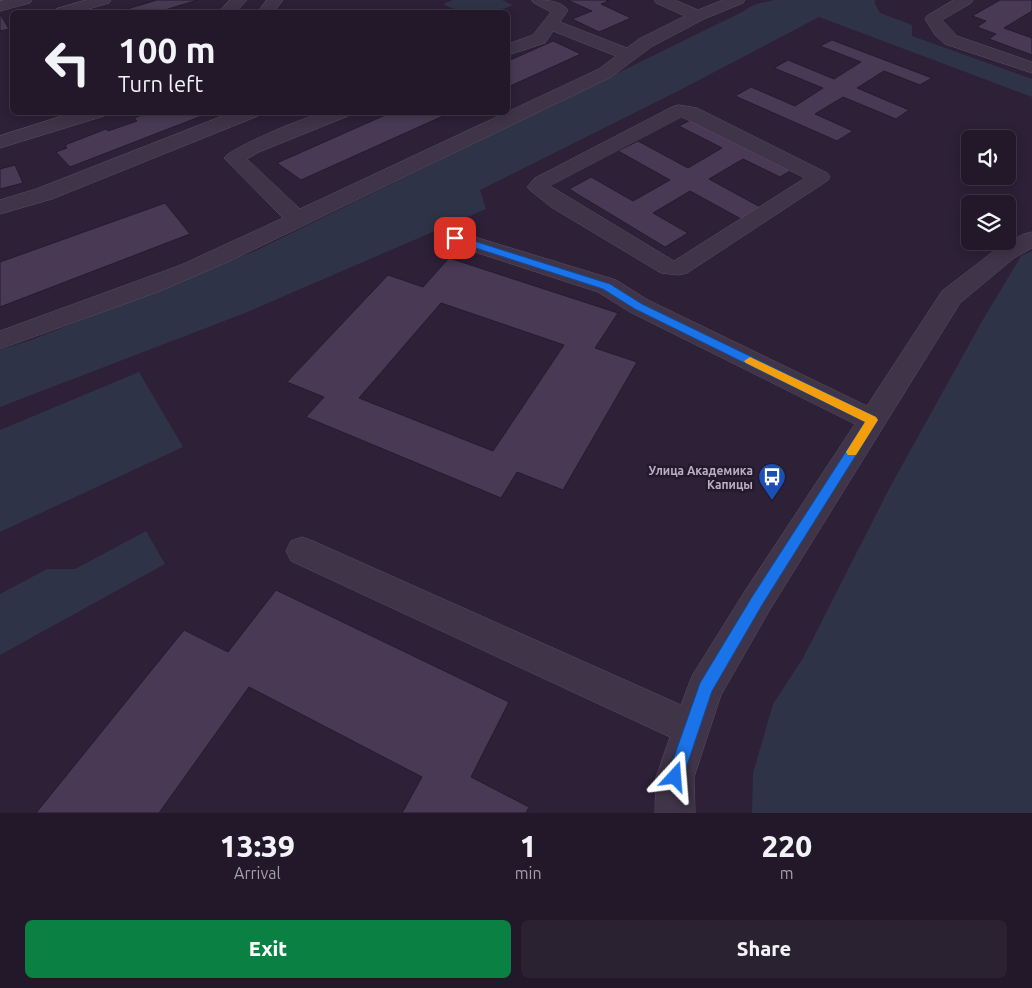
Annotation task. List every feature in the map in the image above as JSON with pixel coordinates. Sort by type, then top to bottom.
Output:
[{"type":"street","points":[[0,6],[24,0]]},
{"type":"street","points":[[69,10],[103,0]]},
{"type":"street","points":[[229,10],[239,0]]},
{"type":"street","points":[[510,49],[539,39],[560,10],[540,0]]},
{"type":"street","points":[[662,0],[698,16]]},
{"type":"street","points":[[0,340],[150,285],[267,236],[298,219],[605,73],[645,43],[698,16],[737,0]]},
{"type":"street","points":[[965,0],[932,19],[941,31],[951,40],[1032,68]]},
{"type":"street","points":[[550,24],[628,55]]},
{"type":"street","points":[[679,111],[690,112],[820,177],[679,268],[669,268],[540,190],[539,184],[679,111]]},
{"type":"street","points":[[0,142],[87,115]]},
{"type":"street","points":[[0,207],[44,194],[243,115]]},
{"type":"street","points":[[298,219],[234,158],[252,148],[334,115]]},
{"type":"street","points":[[455,238],[607,286],[638,306],[872,420]]},
{"type":"street","points":[[675,813],[675,777],[710,680],[762,594],[951,296],[1006,252],[1032,239]]},
{"type":"street","points":[[302,551],[692,728]]},
{"type":"shaded area","points":[[453,0],[502,0],[513,5],[498,10],[458,10],[443,4]]},
{"type":"shaded area","points":[[774,0],[876,0],[874,2],[880,13],[912,25],[912,36],[1032,79],[1032,97],[819,17],[680,90],[480,190],[486,209],[245,313],[0,407],[0,350],[31,340],[255,251],[751,6]]},
{"type":"shaded area","points":[[1032,251],[1032,813],[752,813],[753,773],[773,704],[803,658],[890,487],[981,323],[1021,256]]},
{"type":"shaded area","points":[[139,372],[183,447],[0,532],[0,430]]},
{"type":"shaded area","points":[[146,531],[165,564],[0,655],[0,594],[47,569],[75,569]]},
{"type":"building","points":[[157,0],[198,0],[165,10],[124,10]]},
{"type":"building","points":[[567,0],[606,0],[609,1],[601,4],[631,18],[599,32],[572,19],[592,11]]},
{"type":"building","points":[[1000,0],[1032,0],[1032,11],[1004,28],[1032,38],[1032,55],[989,39],[996,34],[977,27],[986,21],[972,16]]},
{"type":"building","points":[[0,14],[9,29],[0,31]]},
{"type":"building","points":[[832,40],[932,78],[920,85],[884,71],[857,88],[909,110],[896,119],[843,97],[815,114],[853,131],[837,141],[735,96],[751,87],[795,106],[823,88],[774,68],[788,60],[834,79],[861,62],[820,46]]},
{"type":"building","points":[[553,41],[581,54],[510,86],[510,60]]},
{"type":"building","points":[[142,115],[204,115],[70,167],[56,152],[67,148],[65,145],[106,129],[108,131],[137,121],[134,118]]},
{"type":"building","points":[[385,115],[445,115],[301,180],[277,163]]},
{"type":"building","points":[[695,118],[795,168],[780,177],[743,159],[709,179],[762,208],[743,220],[690,191],[653,213],[688,233],[665,247],[569,189],[591,177],[633,201],[670,180],[618,151],[638,141],[688,168],[722,148],[679,126]]},
{"type":"building","points":[[15,165],[23,183],[0,189],[0,169]]},
{"type":"building","points":[[165,203],[190,234],[0,307],[0,262]]},
{"type":"building","points":[[449,258],[618,313],[595,348],[637,362],[563,490],[517,472],[501,498],[306,417],[324,397],[287,382],[388,275],[423,287]],"holes":[[[441,303],[564,345],[493,451],[359,398]]]},
{"type":"building","points":[[276,590],[509,702],[471,777],[529,807],[526,813],[402,813],[422,777],[249,687],[159,813],[36,813],[184,630],[228,652]]},
{"type":"slow traffic","points":[[750,361],[872,420],[852,452]]},
{"type":"place","name":"Улица Академика Капицы","points":[[772,501]]},
{"type":"route","points":[[455,238],[607,286],[638,306],[872,420],[757,601],[706,688],[675,777]]}]
